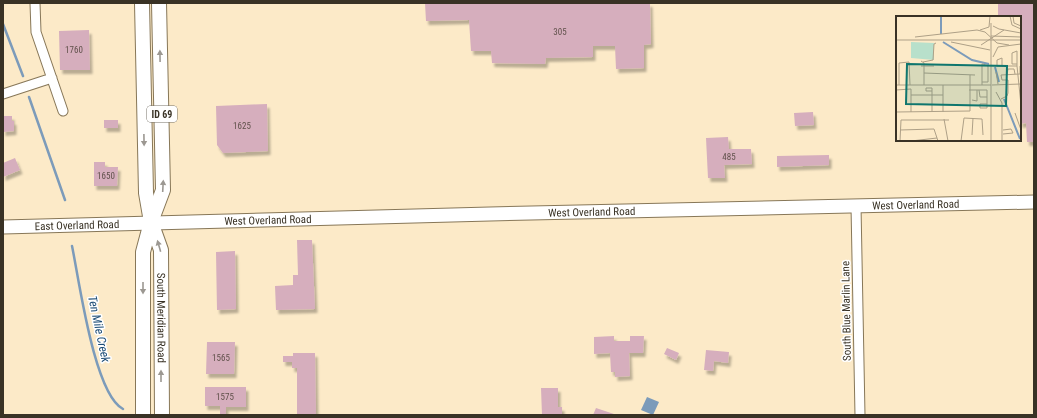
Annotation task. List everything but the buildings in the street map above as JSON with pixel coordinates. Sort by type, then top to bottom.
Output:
[{"type":"main road","name":"South Meridian Road","points":[[142,3],[146,193],[150,222],[161,250],[162,415]]},
{"type":"main road","name":"South Meridian Road","points":[[143,415],[143,252],[150,222],[163,190],[159,3]]},
{"type":"street","points":[[35,3],[36,32],[63,111]]},
{"type":"street","points":[[3,94],[52,78]]},
{"type":"street","name":"West Overland Road","points":[[150,222],[1034,202]]},
{"type":"street","name":"South Blue Marlin Lane","points":[[856,206],[860,415]]},
{"type":"street","name":"East Overland Road","points":[[3,227],[150,222]]},
{"type":"water","points":[[647,397],[659,402],[653,415],[641,410]]},
{"type":"waterway","name":"Ten Mile Creek","points":[[3,24],[23,76]]},
{"type":"waterway","name":"Ten Mile Creek","points":[[29,97],[65,200]]},
{"type":"waterway","name":"Ten Mile Creek","points":[[72,246],[89,334],[96,360],[104,382],[113,399],[123,409]]}]
